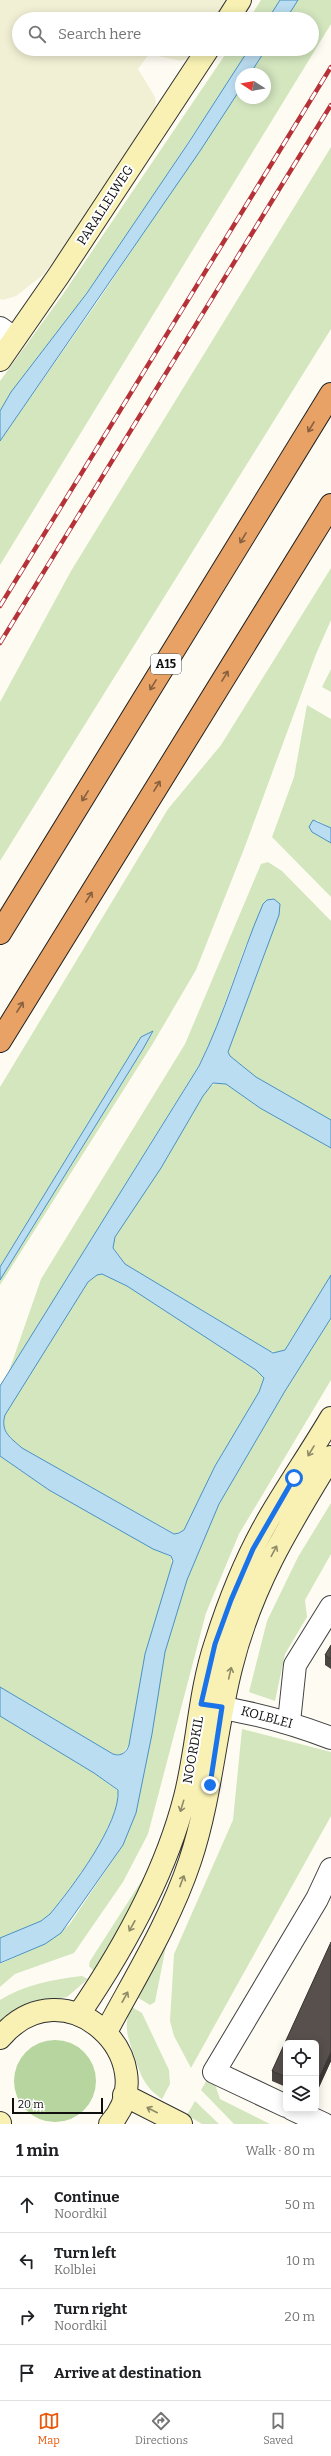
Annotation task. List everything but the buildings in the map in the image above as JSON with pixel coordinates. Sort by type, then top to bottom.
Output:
[{"type":"highway","name":"A15","points":[[0,933],[331,394]]},
{"type":"highway","points":[[0,1041],[331,505]]},
{"type":"street","points":[[232,12],[240,0]]},
{"type":"street","name":"PARALLELWEG","points":[[0,360],[7,333],[59,275],[203,56]]},
{"type":"street","name":"NOORDKIL","points":[[106,2032],[171,1912],[190,1860],[207,1800],[215,1644],[253,1549],[272,1513],[331,1418]]},
{"type":"street","name":"NOORDKIL","points":[[79,2014],[104,1977],[142,1910],[167,1853],[212,1706],[232,1666],[249,1611],[269,1562],[288,1525],[331,1457]]},
{"type":"street","points":[[289,1722],[295,1666],[331,1607]]},
{"type":"street","name":"KOLBLEI","points":[[212,1706],[289,1722],[331,1738]]},
{"type":"street","points":[[283,2105],[214,2072],[318,1899],[331,1869]]},
{"type":"street","points":[[0,2038],[15,2023],[40,2012],[66,2011],[79,2014],[94,2022],[106,2032],[121,2054],[124,2068],[124,2095],[117,2122]]},
{"type":"street","points":[[124,2095],[180,2124]]},
{"type":"street","points":[[298,2112],[324,2124]]},
{"type":"shaded area","points":[[0,0],[228,0],[220,12],[12,12],[12,56],[148,56],[138,69],[155,97],[156,102],[154,111],[60,253],[43,275],[16,296],[3,300],[0,299]]},
{"type":"shaded area","points":[[158,56],[192,56],[181,61]]},
{"type":"green space","points":[[261,0],[280,0],[272,12],[253,12]]},
{"type":"green space","points":[[298,0],[331,0],[331,24],[319,44],[319,12],[290,12]]},
{"type":"green space","points":[[224,56],[244,56],[88,291],[10,395],[0,411],[0,381],[61,297]]},
{"type":"green space","points":[[262,56],[311,56],[0,565],[0,441],[98,301],[235,97],[235,104],[271,104],[271,68],[254,68]]},
{"type":"green space","points":[[331,147],[331,329],[0,861],[0,702],[71,571]]},
{"type":"green space","points":[[331,568],[331,620],[316,654],[244,849],[196,970],[152,1045],[0,1285],[0,1280],[153,1032],[141,1037],[0,1267],[0,1087],[168,809],[221,745]]},
{"type":"green space","points":[[331,669],[331,692],[322,687]]},
{"type":"green space","points":[[307,705],[331,719],[331,828],[316,820],[312,832],[331,843],[331,897],[272,837],[294,777]]},
{"type":"green space","points":[[268,862],[282,871],[331,921],[331,1120],[256,1077],[230,1056],[228,1052],[266,951],[280,904],[274,899],[267,900],[245,947],[214,1034],[199,1065],[8,1374],[41,1279],[185,1044],[261,864]]},
{"type":"green space","points":[[218,1082],[226,1084],[260,1108],[331,1148],[331,1275],[285,1350],[279,1353],[270,1351],[125,1264],[113,1247],[115,1237],[161,1168],[203,1096],[209,1087]]},
{"type":"green space","points":[[102,1274],[127,1286],[256,1370],[264,1378],[259,1392],[215,1466],[184,1530],[175,1534],[22,1448],[10,1438],[5,1430],[5,1415],[88,1282],[97,1275]]},
{"type":"green space","points":[[331,1318],[331,1380],[239,1534],[206,1613],[148,1834],[123,1882],[74,1953],[15,1974],[0,1987],[0,1964],[45,1944],[69,1925],[123,1845],[136,1813],[152,1734],[165,1652],[187,1580],[219,1504],[285,1391]]},
{"type":"green space","points":[[0,1456],[49,1490],[171,1557],[172,1566],[145,1654],[129,1745],[122,1754],[113,1754],[0,1687]]},
{"type":"green space","points":[[331,1503],[331,1554],[305,1600],[307,1617],[285,1654],[275,1701],[249,1692],[267,1621],[298,1557]]},
{"type":"green space","points":[[0,1716],[94,1773],[118,1791],[117,1805],[103,1838],[70,1888],[50,1914],[41,1921],[0,1938]]},
{"type":"green space","points":[[242,1729],[331,1752],[331,1816],[191,2068],[174,2036],[170,2021],[174,1954],[233,1820]]},
{"type":"green space","points":[[155,1860],[117,1938],[94,1971],[89,1966],[90,1961]]},
{"type":"green space","points":[[168,1936],[155,2002],[150,2005],[137,1997]]},
{"type":"green space","points":[[82,1976],[88,1979],[67,1997],[27,2004],[0,2021],[0,2000],[9,1995],[19,1990],[40,1984]]},
{"type":"green space","points":[[132,2007],[142,2013],[169,2070],[170,2084],[162,2099],[146,2084],[131,2046],[127,2024]]},
{"type":"green space","points":[[55,2040],[71,2043],[84,2052],[93,2065],[96,2081],[93,2097],[84,2110],[71,2119],[55,2122],[39,2119],[26,2110],[17,2097],[14,2081],[17,2065],[26,2052],[39,2043]]},
{"type":"green space","points":[[211,2073],[220,2099],[270,2124],[234,2124],[201,2090]]},
{"type":"green space","points":[[195,2101],[219,2124],[202,2124],[187,2115]]},
{"type":"water","points":[[280,0],[298,0],[290,12],[272,12]]},
{"type":"water","points":[[244,56],[262,56],[254,68],[237,68]]},
{"type":"water","points":[[235,71],[235,97],[200,151],[0,441],[0,411],[11,392],[87,293],[189,142]]},
{"type":"water","points":[[313,820],[331,828],[331,843],[312,832],[309,827]]},
{"type":"water","points":[[274,899],[280,904],[279,915],[228,1052],[230,1056],[256,1077],[331,1120],[331,1148],[260,1108],[226,1084],[213,1083],[203,1096],[161,1168],[115,1237],[113,1248],[125,1264],[273,1353],[285,1350],[331,1275],[331,1318],[285,1391],[219,1504],[187,1580],[165,1652],[152,1734],[136,1813],[123,1845],[61,1933],[45,1944],[0,1963],[0,1938],[41,1921],[50,1914],[82,1872],[112,1820],[117,1804],[118,1790],[94,1773],[0,1716],[0,1687],[113,1754],[119,1755],[123,1753],[127,1750],[129,1745],[145,1654],[173,1561],[171,1556],[153,1549],[49,1490],[0,1456],[0,1386],[199,1066],[217,1026],[263,904],[267,900]],"holes":[[[102,1274],[127,1286],[256,1370],[264,1378],[259,1392],[215,1466],[184,1530],[179,1533],[174,1534],[22,1448],[10,1438],[4,1426],[5,1415],[88,1282],[97,1275]]]},
{"type":"water","points":[[153,1031],[0,1280],[0,1267],[141,1037]]},
{"type":"railway","points":[[0,606],[331,67]]},
{"type":"railway","points":[[0,643],[331,105]]},
{"type":"route","points":[[210,1785],[222,1707],[201,1704],[215,1644],[231,1600],[253,1549],[272,1513],[294,1478]]}]
